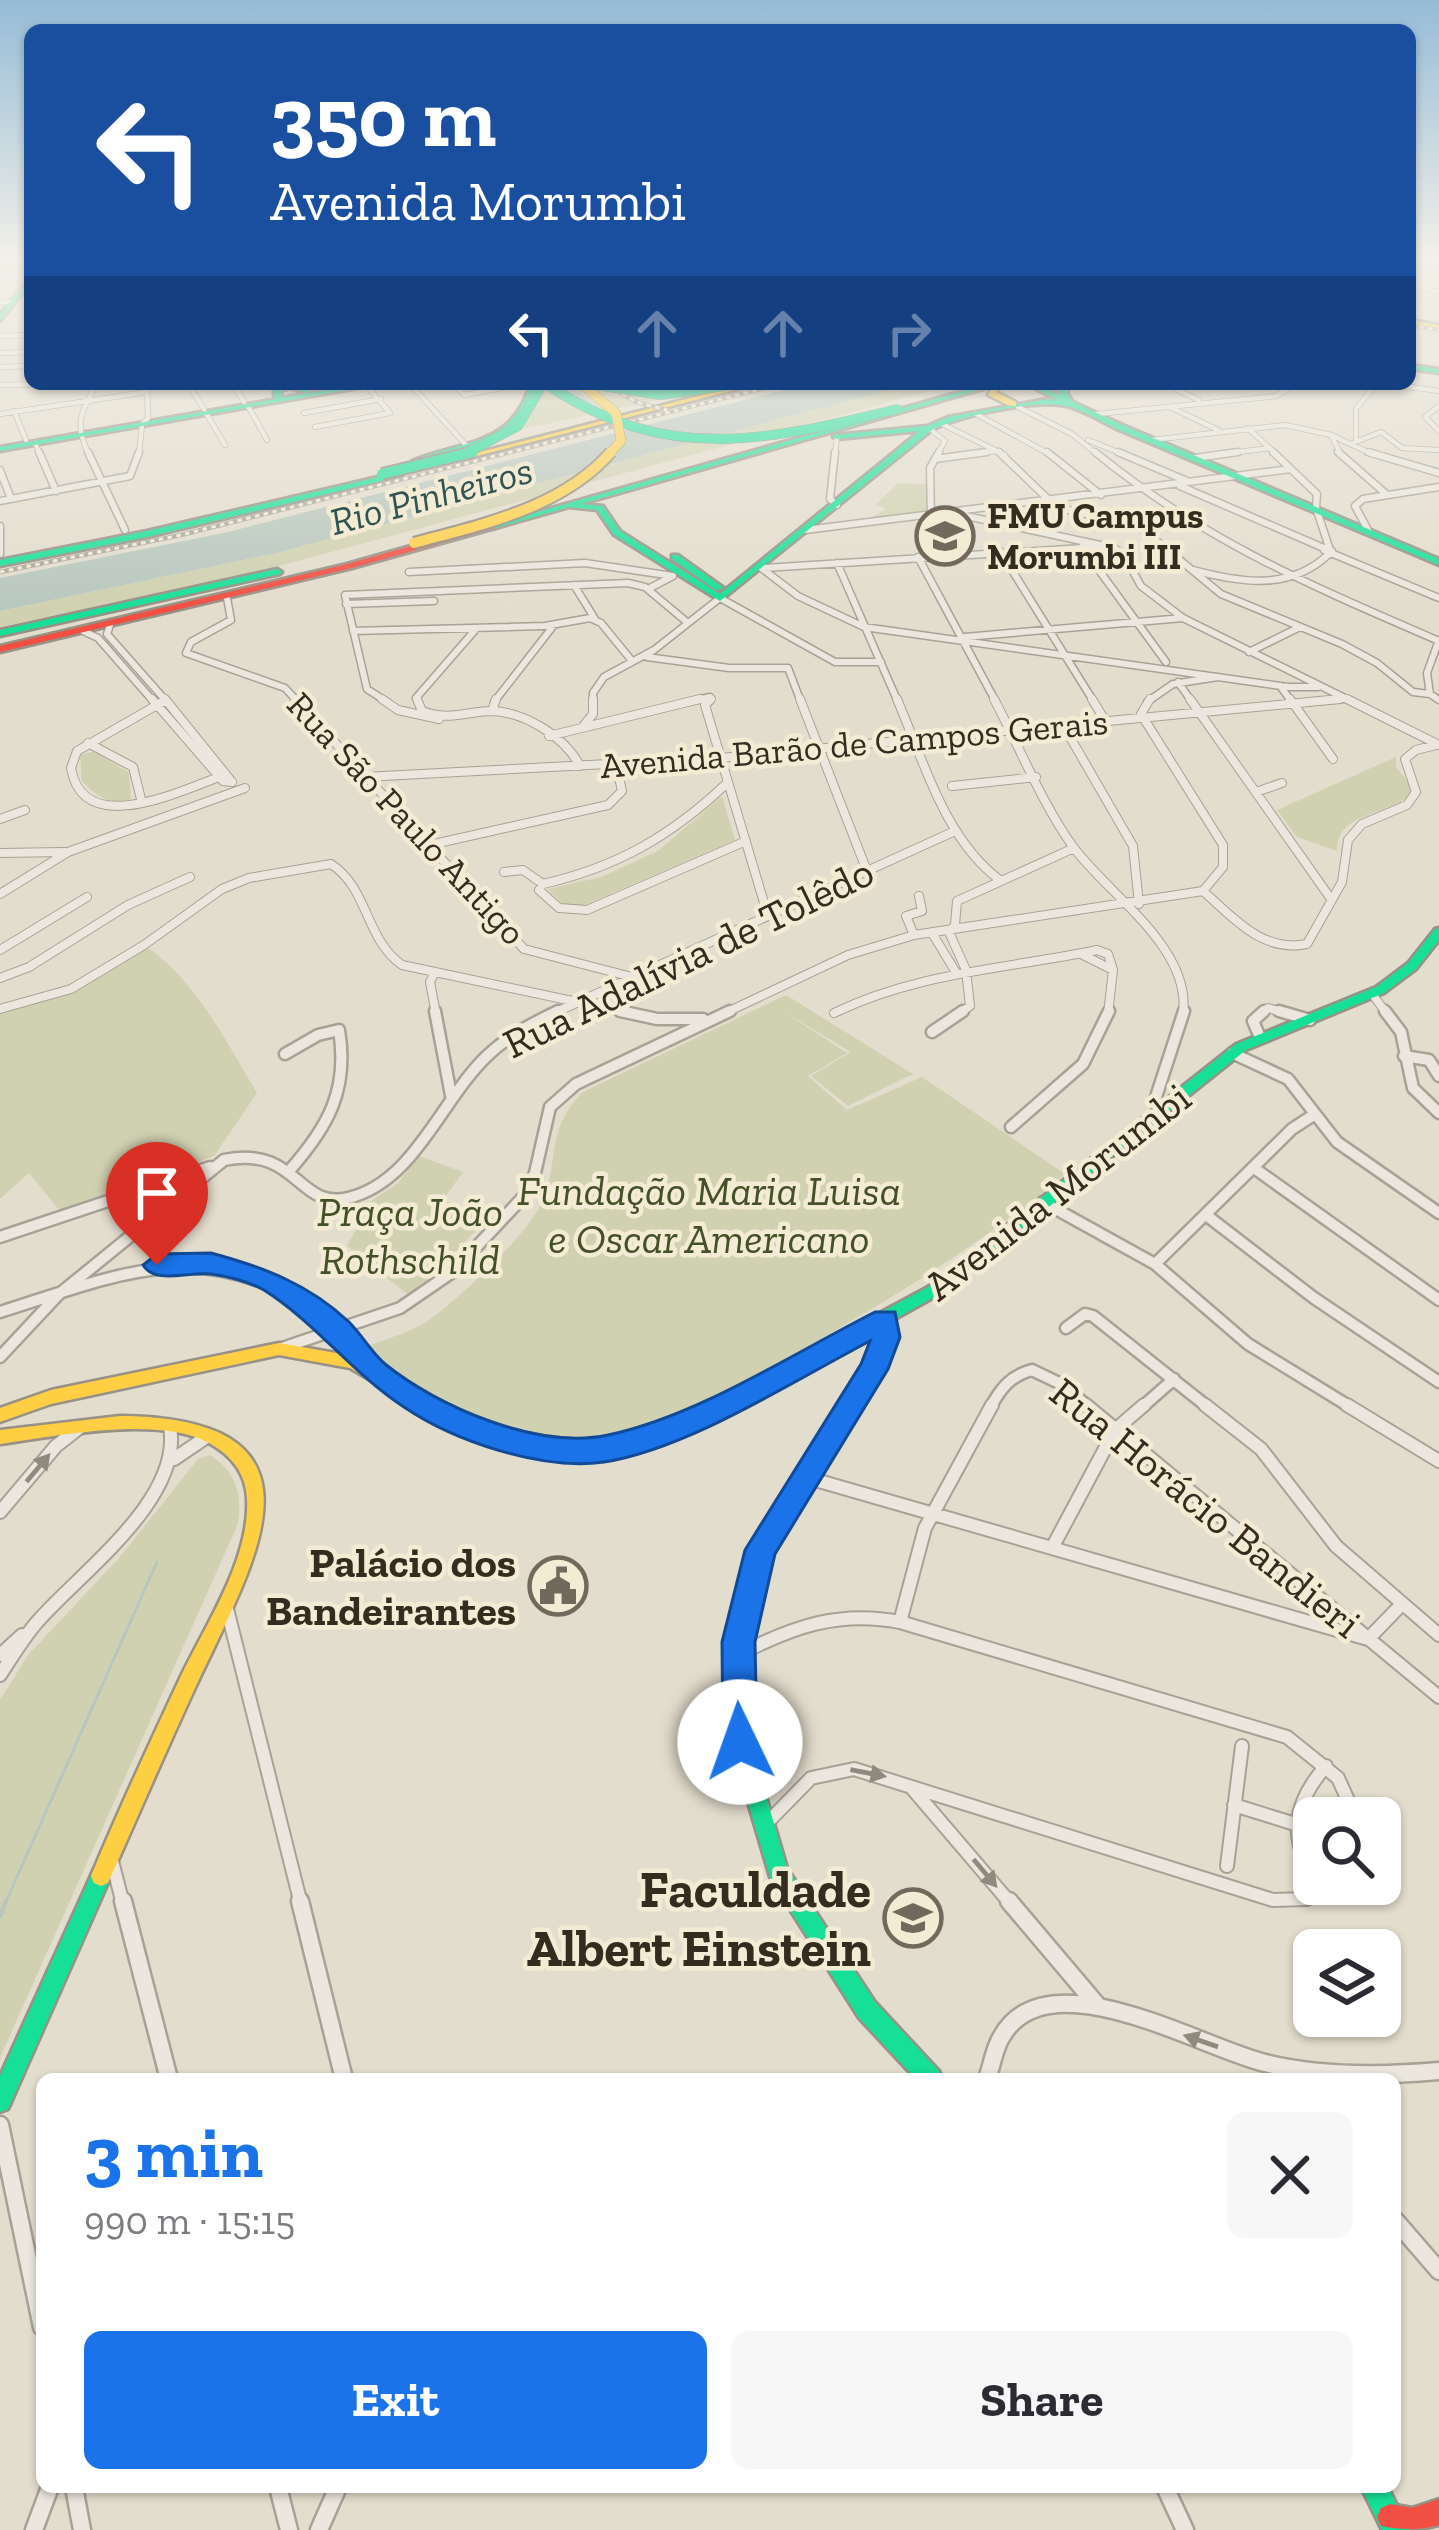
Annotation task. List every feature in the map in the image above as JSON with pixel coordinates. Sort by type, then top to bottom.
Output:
[{"type":"main road","points":[[0,447],[320,390]]},
{"type":"main road","points":[[291,396],[352,390]]},
{"type":"main road","points":[[416,461],[524,416],[537,390]]},
{"type":"main road","points":[[284,502],[468,452],[516,431],[539,410],[541,390]]},
{"type":"main road","points":[[549,390],[608,424],[693,438],[800,433],[978,390]]},
{"type":"main road","points":[[228,600],[545,502],[606,464],[619,445],[622,422],[608,402],[590,390]]},
{"type":"main road","points":[[627,390],[672,390]]},
{"type":"main road","points":[[632,390],[661,395],[696,390]]},
{"type":"main road","points":[[0,558],[416,461],[691,390]]},
{"type":"main road","points":[[0,558],[284,502],[730,390]]},
{"type":"main road","points":[[0,649],[228,600],[613,495],[667,467],[946,390]]},
{"type":"main road","points":[[994,390],[992,394],[1097,414],[1439,562]]},
{"type":"main road","points":[[613,495],[614,517],[622,527],[722,599],[814,528],[836,505],[940,429],[976,414],[1034,401],[1143,436]]},
{"type":"main road","points":[[568,424],[663,407]]},
{"type":"main road","points":[[518,519],[834,435],[904,410]]},
{"type":"main road","points":[[667,467],[834,435],[940,429]]},
{"type":"main road","points":[[146,604],[613,495]]},
{"type":"main road","points":[[0,637],[407,545]]},
{"type":"main road","points":[[0,637],[120,616],[101,629]]},
{"type":"main road","name":"Avenida Morumbi","points":[[0,1405],[279,1349],[331,1355],[373,1371],[421,1403],[495,1438],[602,1450],[698,1418],[863,1331],[885,1329],[1232,1053],[1259,1035],[1373,995],[1408,973],[1439,932]]},
{"type":"main road","points":[[885,1329],[874,1369],[760,1550],[738,1655],[740,1742],[778,1873],[866,2009],[925,2073]]},
{"type":"main road","name":"Avenida Morumbi","points":[[0,1414],[39,1400]]},
{"type":"main road","points":[[0,1437],[168,1424],[208,1436],[241,1460],[254,1487],[252,1527],[224,1598],[0,2101]]},
{"type":"main road","points":[[1377,2493],[1393,2523],[1439,2512]]},
{"type":"main road","points":[[1432,2530],[1439,2512]]},
{"type":"street","points":[[0,386],[24,385]]},
{"type":"street","points":[[33,408],[46,390]]},
{"type":"street","points":[[93,390],[79,415],[79,433],[125,530]]},
{"type":"street","points":[[0,414],[137,390]]},
{"type":"street","points":[[0,501],[102,483],[134,471],[147,390]]},
{"type":"street","points":[[192,390],[225,445]]},
{"type":"street","points":[[237,390],[267,440]]},
{"type":"street","points":[[291,396],[316,427],[391,410],[374,390]]},
{"type":"street","points":[[416,390],[459,432],[463,444]]},
{"type":"street","points":[[1177,390],[1202,402]]},
{"type":"street","points":[[1256,390],[1262,395]]},
{"type":"street","points":[[1097,414],[1289,390]]},
{"type":"street","points":[[1354,442],[1352,422],[1369,390]]},
{"type":"street","points":[[1034,401],[1141,490],[1288,579],[1439,641],[1426,675],[1430,694]]},
{"type":"street","points":[[1167,406],[1221,431]]},
{"type":"street","points":[[1439,406],[1425,418],[1439,431]]},
{"type":"street","points":[[14,411],[56,491]]},
{"type":"street","points":[[976,414],[1044,450],[1101,495]]},
{"type":"street","points":[[1143,436],[1285,425],[1331,434],[1380,458],[1439,473]]},
{"type":"street","points":[[1190,569],[1247,582],[1288,579],[1316,570],[1328,551],[1317,494],[1248,428]]},
{"type":"street","points":[[940,429],[998,451],[1050,501]]},
{"type":"street","points":[[931,516],[930,468],[945,445],[940,429]]},
{"type":"street","points":[[1354,442],[1381,432],[1402,448],[1439,450]]},
{"type":"street","points":[[1072,434],[1190,483]]},
{"type":"street","points":[[1331,434],[1335,450],[1385,493]]},
{"type":"street","points":[[834,435],[830,494],[836,505]]},
{"type":"street","points":[[1094,449],[1105,447]]},
{"type":"street","points":[[1195,458],[1270,448]]},
{"type":"street","points":[[935,459],[998,451]]},
{"type":"street","points":[[978,515],[1040,502],[1291,469]]},
{"type":"street","points":[[0,470],[11,499]]},
{"type":"street","points":[[1177,484],[1439,598]]},
{"type":"street","points":[[1369,532],[1354,506],[1363,499],[1439,487]]},
{"type":"street","points":[[1040,502],[1083,517],[1140,526],[1206,584],[1237,602],[1357,651],[1413,692],[1439,700]]},
{"type":"street","points":[[814,528],[978,515],[1114,548],[1124,555],[1142,586],[1183,618],[1439,745]]},
{"type":"street","points":[[0,526],[0,558]]},
{"type":"street","points":[[1082,547],[1166,662]]},
{"type":"street","points":[[761,567],[1114,548]]},
{"type":"street","points":[[1000,551],[1106,722]]},
{"type":"street","points":[[918,557],[1074,848],[1136,905],[1173,964],[1186,997],[1183,1019],[1156,1087],[1155,1100],[1163,1108]]},
{"type":"street","points":[[837,563],[955,831],[975,862],[1000,881]]},
{"type":"street","points":[[409,572],[620,564],[657,568],[674,577],[648,589]]},
{"type":"street","points":[[761,567],[798,596],[864,627],[1193,675],[1318,687]]},
{"type":"street","points":[[478,589],[481,568]]},
{"type":"street","points":[[1206,584],[1214,576]]},
{"type":"street","points":[[346,600],[628,583],[648,589],[688,622]]},
{"type":"street","points":[[574,585],[595,619],[632,661]]},
{"type":"street","points":[[581,727],[593,712],[598,684],[722,599],[835,662],[881,662]]},
{"type":"street","name":"Rua São Paulo Antigo","points":[[228,600],[231,614],[226,626],[191,642],[187,653],[285,688],[524,949],[632,977]]},
{"type":"street","points":[[346,600],[434,601]]},
{"type":"street","points":[[346,600],[363,683],[386,704],[439,718],[492,711],[511,715],[573,752],[580,766]]},
{"type":"street","points":[[963,639],[1183,618]]},
{"type":"street","points":[[353,632],[554,625],[595,619]]},
{"type":"street","points":[[492,711],[494,702],[554,625]]},
{"type":"street","points":[[1249,652],[1300,627]]},
{"type":"street","points":[[101,629],[215,778],[232,781],[199,738],[160,703]]},
{"type":"street","points":[[386,704],[416,698],[476,629]]},
{"type":"street","points":[[644,656],[729,668],[787,668],[867,871]]},
{"type":"street","points":[[279,1349],[415,1300],[454,1271],[531,1185],[550,1107],[577,1084],[848,955],[914,935],[934,937],[1203,891],[1223,867],[1222,845],[1142,719],[1142,709],[1152,695],[1193,675]]},
{"type":"street","points":[[1178,682],[1331,899]]},
{"type":"street","points":[[1280,686],[1333,759]]},
{"type":"street","points":[[416,698],[422,712],[439,718]]},
{"type":"street","name":"Avenida Barão de Campos Gerais","points":[[364,777],[720,758],[1342,699]]},
{"type":"street","points":[[160,703],[74,754],[70,765],[80,789],[111,806],[142,803],[215,778]]},
{"type":"street","points":[[549,736],[700,703],[768,916]]},
{"type":"street","points":[[593,712],[604,722]]},
{"type":"street","points":[[1063,725],[1133,846],[1136,905]]},
{"type":"street","points":[[187,741],[199,738]]},
{"type":"street","points":[[88,743],[133,767],[142,803]]},
{"type":"street","points":[[1203,891],[1262,940],[1291,948],[1312,939],[1346,872],[1348,840],[1362,824],[1407,805],[1415,788],[1405,759],[1416,750],[1439,745]]},
{"type":"street","points":[[425,846],[600,808],[620,796],[624,765]]},
{"type":"street","points":[[599,766],[619,776]]},
{"type":"street","points":[[215,778],[217,798]]},
{"type":"street","points":[[952,786],[1036,778]]},
{"type":"street","points":[[1256,792],[1282,783]]},
{"type":"street","points":[[726,784],[654,847],[598,873],[543,884],[539,890],[554,906],[582,911],[746,841]]},
{"type":"street","points":[[0,894],[68,852],[245,788]]},
{"type":"street","points":[[716,794],[731,796]]},
{"type":"street","points":[[0,819],[25,810]]},
{"type":"street","name":"Rua Adalívia de Tolêdo","points":[[0,1238],[236,1156],[260,1153],[279,1159],[303,1190],[324,1198],[365,1194],[390,1177],[489,1052],[581,1000],[955,831]]},
{"type":"street","points":[[932,1032],[970,1006],[950,934],[957,901],[1074,848]]},
{"type":"street","points":[[0,853],[68,852]]},
{"type":"street","points":[[0,1009],[71,989],[144,945],[222,889],[249,878],[332,864],[354,886],[379,946],[394,961],[434,974],[446,971],[657,1019],[712,1019]]},
{"type":"street","points":[[504,872],[524,870],[543,884]]},
{"type":"street","points":[[0,978],[29,967],[128,905],[190,877]]},
{"type":"street","points":[[914,935],[906,916],[922,911],[919,896]]},
{"type":"street","points":[[0,950],[87,897]]},
{"type":"street","points":[[934,937],[953,971]]},
{"type":"street","points":[[833,1013],[895,983],[953,971],[965,975],[1079,954],[1113,970],[1114,997],[1088,1058],[1011,1127]]},
{"type":"street","points":[[434,974],[430,982],[452,1095]]},
{"type":"street","points":[[1373,995],[1401,1032],[1413,1088],[1439,1113]]},
{"type":"street","points":[[657,1019],[668,1031],[666,1040]]},
{"type":"street","points":[[285,1054],[318,1035],[339,1030],[345,1079],[339,1104],[289,1171]]},
{"type":"street","points":[[1232,1053],[1287,1075],[1302,1090],[1312,1116],[1347,1151],[1439,1213]]},
{"type":"street","points":[[1404,1057],[1429,1060],[1439,1076]]},
{"type":"street","points":[[1155,1264],[1300,1122],[1312,1116]]},
{"type":"street","points":[[0,1358],[58,1295],[213,1166]]},
{"type":"street","points":[[1254,1168],[1439,1300]]},
{"type":"street","points":[[1043,1202],[1155,1264],[1248,1344],[1439,1461]]},
{"type":"street","points":[[1206,1215],[1314,1298],[1439,1382]]},
{"type":"street","points":[[0,1312],[157,1265],[211,1263],[268,1279],[338,1329],[373,1371]]},
{"type":"street","points":[[1066,1328],[1085,1314],[1093,1316],[1271,1457],[1336,1546],[1439,1635]]},
{"type":"street","name":"Rua Horácio Bandieri","points":[[900,1622],[931,1514],[1001,1388],[1017,1374],[1032,1370],[1050,1376],[1439,1697]]},
{"type":"street","points":[[1052,1548],[1114,1430],[1174,1379]]},
{"type":"street","points":[[0,1655],[147,1504],[172,1461],[176,1442],[168,1424]]},
{"type":"street","points":[[0,1512],[56,1446],[79,1428]]},
{"type":"street","points":[[172,1461],[208,1436]]},
{"type":"street","points":[[805,1477],[1368,1639],[1401,1605]]},
{"type":"street","points":[[224,1598],[343,2073]]},
{"type":"street","points":[[738,1655],[784,1630],[819,1618],[861,1615],[900,1622],[1287,1737],[1326,1766],[1349,1797]]},
{"type":"street","points":[[0,1675],[38,1621]]},
{"type":"street","points":[[1227,1866],[1242,1746]]},
{"type":"street","points":[[1300,1797],[1326,1766]]},
{"type":"street","points":[[764,1827],[803,1784],[825,1772],[869,1771],[1273,1900],[1293,1902]]},
{"type":"street","points":[[909,1784],[1097,2005]]},
{"type":"street","points":[[1234,1805],[1293,1823]]},
{"type":"street","points":[[111,1855],[167,2073]]},
{"type":"street","points":[[989,2073],[1005,2030],[1042,2004],[1063,2000],[1097,2005],[1263,2063],[1340,2073]]},
{"type":"street","points":[[1263,2063],[1270,2073]]},
{"type":"street","points":[[1397,2073],[1439,2071]]},
{"type":"street","points":[[0,2125],[36,2298]]},
{"type":"street","points":[[1401,2227],[1439,2270]]},
{"type":"street","points":[[34,2530],[48,2493]]},
{"type":"street","points":[[75,2493],[82,2530]]},
{"type":"street","points":[[280,2493],[289,2530]]},
{"type":"street","points":[[319,2530],[335,2493]]},
{"type":"street","points":[[1168,2493],[1185,2530]]},
{"type":"green space","points":[[533,390],[631,390],[672,397],[517,430]]},
{"type":"green space","points":[[889,390],[934,390],[249,574],[0,627],[0,611],[276,553]]},
{"type":"green space","points":[[898,483],[928,484],[928,515],[866,521],[886,509],[876,504]]},
{"type":"green space","points":[[95,751],[129,773],[131,799],[104,798],[82,781],[80,755]]},
{"type":"green space","points":[[1396,757],[1396,767],[1415,790],[1406,799],[1356,820],[1339,837],[1337,851],[1297,837],[1277,810]]},
{"type":"green space","points":[[722,796],[735,840],[582,906],[564,905],[548,889],[601,877],[658,851]]},
{"type":"green space","points":[[144,945],[195,994],[257,1093],[214,1156],[59,1210],[29,1173],[0,1199],[0,1009],[47,998]]},
{"type":"green space","name":"Fundação Maria Luisa e Oscar Americano","points":[[786,995],[913,1074],[848,1106],[811,1076],[851,1052],[781,1010],[847,1053],[808,1076],[847,1110],[922,1077],[1065,1174],[995,1229],[884,1302],[700,1408],[629,1437],[551,1440],[475,1428],[416,1393],[366,1347],[439,1313],[523,1231],[548,1186],[563,1119],[583,1092]]},
{"type":"green space","name":"Praça João Rothschild","points":[[419,1156],[463,1172],[443,1200],[490,1216],[411,1297],[347,1246],[371,1201],[398,1183]]},
{"type":"green space","points":[[210,1455],[236,1485],[237,1526],[0,2058],[0,1700],[28,1655],[119,1558],[198,1459]]},
{"type":"water","name":"Rio Pinheiros","points":[[784,390],[889,390],[276,553],[0,611],[0,578],[228,532]]},
{"type":"waterway","points":[[570,390],[585,401]]},
{"type":"waterway","points":[[5,1904],[157,1562]]},
{"type":"waterway","points":[[0,1916],[6,1901]]},
{"type":"railway","points":[[617,390],[636,402],[667,410]]},
{"type":"railway","points":[[0,572],[181,535],[757,390]]},
{"type":"traffic: fast","points":[[277,390],[278,397]]},
{"type":"traffic: fast","points":[[0,449],[342,390]]},
{"type":"traffic: fast","points":[[416,461],[472,445],[506,429],[519,418],[532,390]]},
{"type":"traffic: fast","points":[[382,474],[455,458],[500,440],[533,408],[540,390]]},
{"type":"traffic: fast","points":[[555,390],[586,411],[671,438],[761,437],[898,409]]},
{"type":"traffic: fast","points":[[628,390],[661,395],[696,390]]},
{"type":"traffic: fast","points":[[492,526],[975,390]]},
{"type":"traffic: fast","points":[[1043,390],[1439,562]]},
{"type":"traffic: fast","points":[[1064,390],[1070,401]]},
{"type":"traffic: fast","points":[[1018,406],[1047,401],[1070,404]]},
{"type":"traffic: fast","points":[[837,437],[929,428],[948,419],[1018,406],[1012,407]]},
{"type":"traffic: fast","points":[[571,505],[600,508],[617,533],[720,598],[929,428]]},
{"type":"traffic: fast","points":[[0,563],[147,534],[399,474]]},
{"type":"traffic: fast","points":[[675,557],[719,588]]},
{"type":"traffic: fast","points":[[0,633],[277,572]]},
{"type":"traffic: fast","points":[[438,1411],[495,1438],[602,1450],[698,1418],[933,1291],[1241,1047],[1380,990],[1412,966],[1439,932]]},
{"type":"traffic: fast","points":[[885,1320],[886,1337],[874,1369],[761,1550],[739,1642],[740,1742],[778,1873],[867,2010],[925,2073]]},
{"type":"traffic: fast","points":[[0,2101],[101,1876]]},
{"type":"traffic: fast","points":[[1377,2493],[1396,2530]]},
{"type":"traffic: slow","points":[[414,543],[527,508],[554,496],[602,463],[621,441],[616,413],[589,390]]},
{"type":"traffic: slow","points":[[461,458],[730,390]]},
{"type":"traffic: slow","points":[[994,390],[991,393],[1013,404]]},
{"type":"traffic: slow","points":[[0,1415],[51,1397],[279,1349],[353,1362],[438,1411]]},
{"type":"traffic: slow","points":[[0,1437],[120,1423],[183,1427],[210,1435],[232,1449],[247,1468],[255,1490],[253,1529],[239,1575],[101,1876]]},
{"type":"traffic: jam","points":[[0,649],[349,566],[492,526]]},
{"type":"traffic: jam","points":[[1390,2517],[1412,2521],[1439,2512]]},
{"type":"place","name":"FMU Campus Morumbi III","points":[[945,536]]},
{"type":"place","name":"Palácio dos Bandeirantes","points":[[558,1586]]},
{"type":"place","name":"Faculdade Albert Einstein","points":[[913,1918]]},
{"type":"route","points":[[157,1265],[211,1263],[268,1279],[338,1329],[367,1358],[373,1371],[421,1403],[495,1438],[570,1449],[602,1450],[668,1431],[885,1320],[886,1337],[874,1369],[760,1550],[739,1642],[740,1742]]}]
